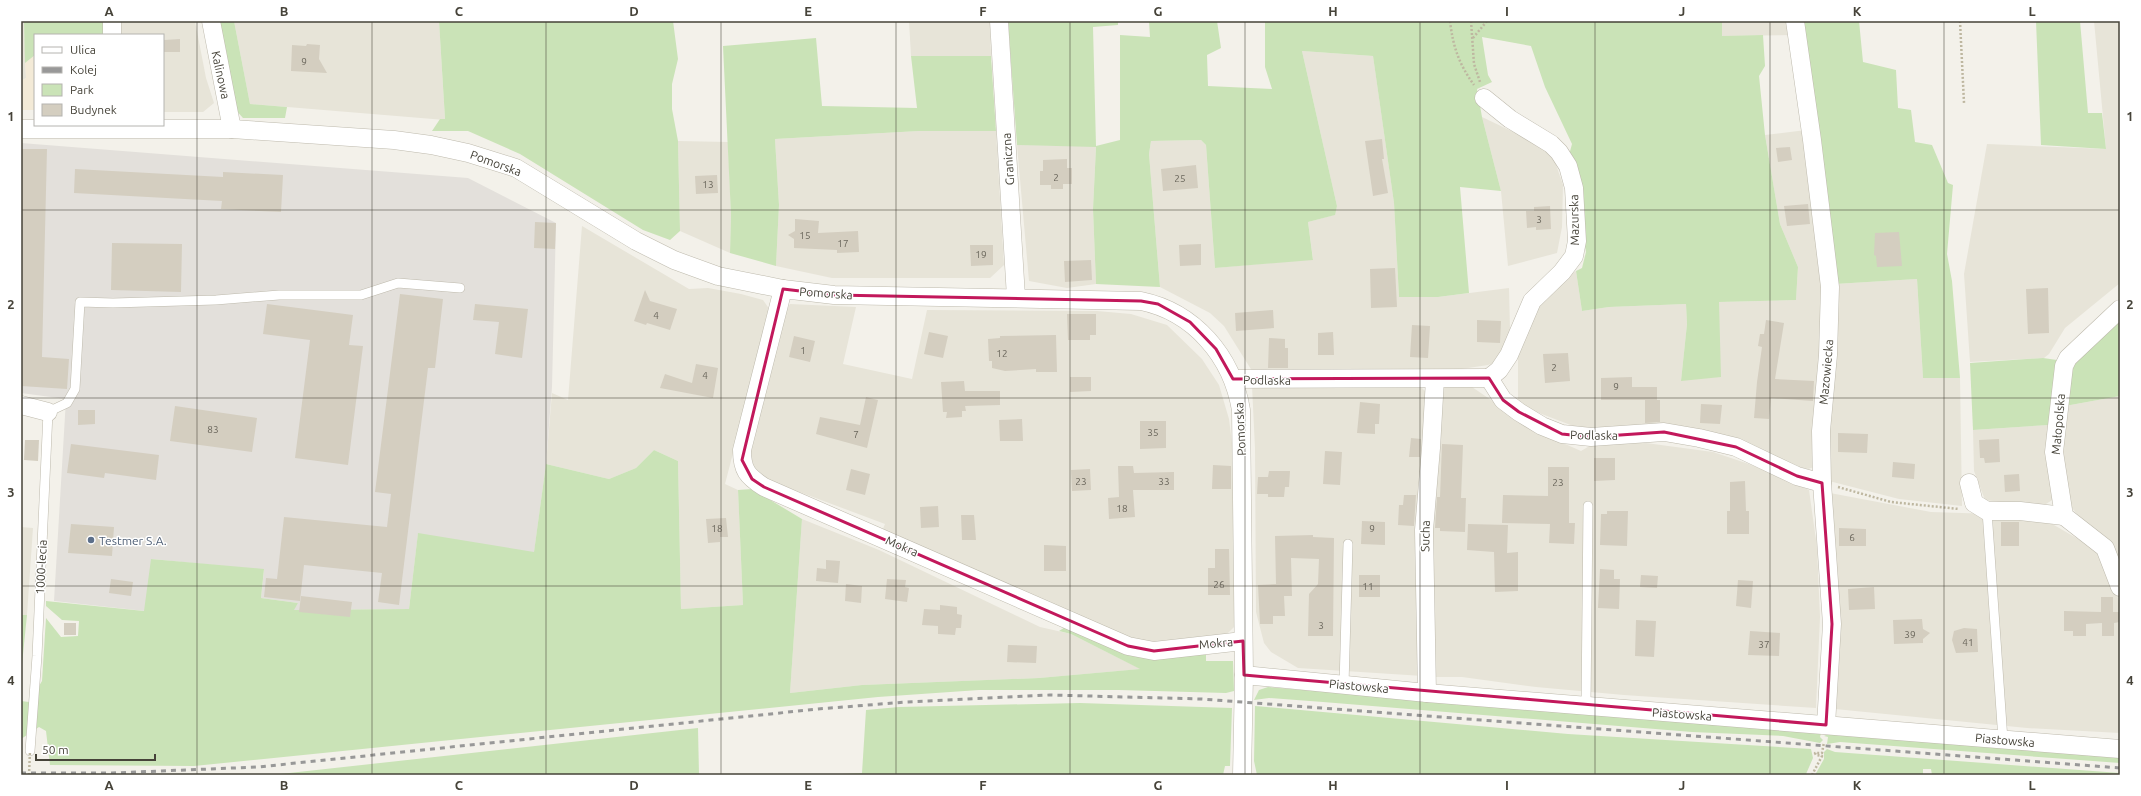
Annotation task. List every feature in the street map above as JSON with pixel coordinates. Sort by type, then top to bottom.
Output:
[{"type":"street","points":[[112,21],[112,34]]},
{"type":"street","name":"Kalinowa","points":[[211,21],[232,129]]},
{"type":"street","name":"Graniczna","points":[[999,21],[1016,297]]},
{"type":"street","name":"Mazowiecka","points":[[1795,21],[1812,140],[1830,287],[1828,355],[1821,431],[1822,483],[1832,624],[1826,725]]},
{"type":"street","name":"Mazurska","points":[[1484,98],[1510,119],[1551,144],[1560,152],[1568,166],[1574,188],[1577,241],[1574,256],[1562,272],[1532,301],[1510,355],[1499,370],[1489,378]]},
{"type":"street","name":"Pomorska","points":[[21,129],[113,127],[232,129],[394,140],[449,148],[516,168],[630,238],[674,260],[718,276],[783,288],[834,295],[1016,297],[1140,301],[1158,304],[1174,311],[1190,322],[1206,337],[1222,359],[1233,379],[1241,410],[1244,675],[1242,775]]},
{"type":"street","name":"Mokra","points":[[783,288],[742,450],[744,469],[752,479],[771,490],[1128,646],[1154,651],[1243,640]]},
{"type":"street","name":"Małopolska","points":[[2064,516],[2054,452],[2064,366],[2068,358],[2120,309]]},
{"type":"street","name":"Podlaska","points":[[1233,379],[1489,378],[1503,400],[1518,412],[1542,426],[1562,434],[1591,437],[1664,432],[1699,438],[1736,447],[1797,476],[1822,483]]},
{"type":"street","name":"Sucha","points":[[1427,693],[1424,530],[1432,448],[1435,379]]},
{"type":"street","points":[[21,405],[48,412]]},
{"type":"street","points":[[1969,483],[1974,503],[1987,511],[2020,511],[2064,516],[2105,548],[2120,587]]},
{"type":"street","name":"Piastowska","points":[[1244,675],[1427,693],[2003,740],[2120,748]]},
{"type":"lane","points":[[48,412],[67,403],[75,389],[80,302],[193,301],[279,295],[361,295],[398,283],[460,288]]},
{"type":"lane","name":"1000-lecia","points":[[30,751],[37,656],[48,412]]},
{"type":"lane","points":[[1586,706],[1588,506]]},
{"type":"lane","points":[[1987,511],[2003,740]]},
{"type":"lane","points":[[1344,685],[1348,544]]},
{"type":"path","points":[[1450,21],[1452,44],[1467,76],[1484,98]]},
{"type":"path","points":[[1471,21],[1474,64],[1484,98]]},
{"type":"path","points":[[1472,38],[1487,21]]},
{"type":"path","points":[[1960,21],[1964,103]]},
{"type":"path","points":[[1822,483],[1891,502],[1987,511]]},
{"type":"path","points":[[1812,775],[1822,756],[1816,755],[1815,753],[1822,753],[1825,738],[1822,737],[1826,725]]},
{"type":"path","points":[[29,775],[30,751]]},
{"type":"highlighted area","points":[[783,289],[834,295],[1141,301],[1158,304],[1190,322],[1216,349],[1233,379],[1489,378],[1503,400],[1519,412],[1562,434],[1591,437],[1664,432],[1699,438],[1736,447],[1797,476],[1822,483],[1832,624],[1826,725],[1244,675],[1243,641],[1154,651],[1128,646],[764,487],[752,479],[742,460]]},
{"type":"shaded area","points":[[21,21],[24,21],[26,78],[21,81]]},
{"type":"shaded area","points":[[120,21],[195,21],[206,78],[214,103],[203,112],[164,112],[164,34],[121,34]]},
{"type":"shaded area","points":[[234,21],[439,21],[445,120],[250,104]]},
{"type":"shaded area","points":[[909,21],[990,21],[991,56],[911,56]]},
{"type":"shaded area","points":[[1722,21],[1792,21],[1793,35],[1722,36]]},
{"type":"shaded area","points":[[2094,21],[2120,21],[2120,283],[2065,328],[2049,354],[2044,358],[1970,362],[1964,274],[1987,144],[2106,149]]},
{"type":"shaded area","points":[[1302,51],[1373,56],[1394,203],[1399,297],[1438,297],[1509,288],[1510,330],[1501,360],[1488,365],[1435,373],[1254,374],[1224,326],[1210,313],[1160,287],[1149,154],[1151,141],[1201,140],[1206,145],[1215,268],[1313,259],[1308,222],[1334,215],[1337,206]]},
{"type":"shaded area","points":[[34,56],[34,110],[21,110],[21,81],[26,78],[25,63]]},
{"type":"shaded area","points":[[1482,117],[1551,150],[1563,185],[1562,227],[1557,253],[1508,266],[1501,191]]},
{"type":"shaded area","points":[[1806,130],[1826,298],[1814,467],[1808,469],[1799,467],[1739,439],[1676,425],[1581,429],[1518,405],[1518,356],[1523,329],[1549,291],[1576,271],[1582,311],[1609,307],[1686,304],[1687,324],[1681,381],[1719,302],[1796,300],[1798,267],[1780,224],[1765,135]]},
{"type":"shaded area","points":[[919,131],[996,131],[1004,265],[990,278],[832,278],[776,266],[779,205],[775,139]]},
{"type":"shaded area","points":[[678,141],[728,142],[731,215],[730,253],[680,231]]},
{"type":"shaded area","points":[[21,143],[468,178],[556,223],[552,387],[546,464],[534,553],[418,534],[409,609],[293,610],[298,603],[261,598],[264,570],[152,559],[145,611],[54,601],[66,399],[21,393]]},
{"type":"shaded area","points":[[1017,145],[1096,146],[1093,209],[1096,284],[1067,288],[1029,281]]},
{"type":"shaded area","points":[[582,226],[689,289],[708,288],[741,294],[763,300],[770,310],[725,484],[738,490],[743,605],[681,609],[678,461],[654,450],[636,468],[609,479],[546,464],[552,393],[568,400]]},
{"type":"shaded area","points":[[1917,279],[1923,378],[1960,378],[1962,506],[1899,499],[1829,481],[1828,394],[1835,284]]},
{"type":"shaded area","points":[[790,304],[856,307],[843,364],[912,379],[927,310],[1097,311],[1131,314],[1167,325],[1202,359],[1219,385],[1229,419],[1235,467],[1234,627],[1225,636],[1141,645],[882,531],[885,524],[757,476],[747,461],[784,314]]},
{"type":"shaded area","points":[[1418,384],[1429,395],[1423,676],[1298,668],[1271,652],[1264,643],[1256,612],[1255,448],[1252,386]]},
{"type":"shaded area","points":[[1448,385],[1472,387],[1538,432],[1581,451],[1593,444],[1631,441],[1713,452],[1749,464],[1809,490],[1817,547],[1820,617],[1816,708],[1624,695],[1536,687],[1462,677],[1432,677],[1428,569],[1440,391]]},
{"type":"shaded area","points":[[2120,396],[2120,563],[2116,551],[2081,520],[2070,505],[2063,469],[2062,431],[2065,406]]},
{"type":"shaded area","points":[[2049,425],[2054,499],[2041,507],[1985,500],[1974,471],[1973,430]]},
{"type":"shaded area","points":[[1830,493],[1931,512],[2024,515],[2047,521],[2099,551],[2113,578],[2119,603],[2120,733],[2027,728],[1835,709]]},
{"type":"shaded area","points":[[802,519],[879,550],[1040,627],[1071,634],[1141,669],[1039,678],[862,685],[790,693]]},
{"type":"shaded area","points":[[21,527],[33,528],[27,615],[21,615]]},
{"type":"green space","points":[[24,21],[106,21],[106,34],[34,34],[34,56],[25,63]]},
{"type":"green space","points":[[217,21],[234,21],[250,104],[287,107],[285,118],[243,118],[234,108]]},
{"type":"green space","points":[[439,21],[673,21],[678,59],[672,84],[672,109],[678,141],[680,231],[670,240],[643,230],[520,154],[468,131],[432,131],[440,119],[445,119]]},
{"type":"green space","points":[[1008,21],[1118,21],[1118,25],[1093,27],[1096,146],[1120,140],[1120,35],[1150,37],[1149,21],[1217,21],[1221,48],[1207,55],[1208,86],[1272,89],[1265,67],[1265,21],[1722,21],[1722,36],[1763,35],[1765,66],[1759,76],[1765,135],[1780,224],[1798,267],[1796,300],[1719,302],[1721,377],[1681,381],[1687,324],[1686,304],[1609,307],[1582,311],[1576,271],[1582,268],[1586,252],[1569,155],[1572,144],[1545,87],[1531,46],[1482,37],[1488,75],[1492,82],[1477,89],[1482,117],[1501,191],[1460,187],[1469,293],[1438,297],[1399,297],[1394,203],[1373,56],[1302,51],[1337,206],[1335,215],[1308,222],[1313,260],[1215,268],[1206,145],[1201,140],[1151,141],[1149,154],[1160,287],[1096,284],[1093,209],[1096,147],[1017,145]]},
{"type":"green space","points":[[1802,21],[1859,21],[1863,62],[1896,70],[1898,108],[1911,110],[1915,142],[1932,145],[1948,183],[1953,185],[1947,254],[1952,281],[1960,378],[1923,378],[1917,279],[1835,284]]},
{"type":"green space","points":[[2036,21],[2080,21],[2088,113],[2102,113],[2106,149],[2041,145]]},
{"type":"green space","points":[[816,38],[822,106],[917,108],[911,56],[991,56],[996,131],[919,131],[775,139],[779,205],[776,266],[730,253],[731,215],[723,46]]},
{"type":"green space","points":[[2120,320],[2120,396],[2065,406],[2069,367]]},
{"type":"green space","points":[[2043,358],[2057,360],[2049,425],[1973,430],[1970,363]]},
{"type":"green space","points":[[654,450],[678,461],[681,609],[743,605],[738,490],[752,489],[802,519],[790,693],[862,685],[1039,678],[1140,669],[1071,634],[1059,631],[1070,624],[1143,656],[1206,647],[1206,661],[1233,661],[1234,691],[1226,693],[1119,690],[979,690],[878,697],[194,766],[50,765],[46,731],[39,727],[21,739],[21,701],[29,702],[42,681],[46,618],[61,637],[78,636],[79,621],[62,620],[46,606],[46,601],[144,611],[151,559],[264,569],[261,598],[298,603],[294,610],[409,609],[418,533],[534,552],[546,464],[609,479],[636,468]]},
{"type":"green space","points":[[21,615],[27,615],[21,674]]},
{"type":"green space","points":[[1268,687],[1821,733],[1820,737],[1823,740],[1820,743],[1783,736],[1692,732],[1269,698],[1254,700],[1259,690]]},
{"type":"green space","points":[[1080,703],[1232,708],[1230,766],[1225,766],[1223,775],[822,775],[862,773],[866,710],[899,707]]},
{"type":"green space","points":[[1255,706],[1568,734],[1811,749],[1813,758],[1806,774],[1808,775],[1257,775],[1254,761]]},
{"type":"green space","points":[[698,728],[699,775],[271,775]]},
{"type":"green space","points":[[1828,734],[2120,755],[2120,763],[1840,742],[1827,744],[1828,737],[1824,736]]},
{"type":"green space","points":[[1827,749],[1835,752],[2120,773],[2120,775],[1932,775],[1931,769],[1923,769],[1923,775],[1815,775],[1824,759],[1824,752]]},
{"type":"building","points":[[180,39],[180,52],[164,52],[164,40]]},
{"type":"building","points":[[307,44],[320,45],[319,59],[327,73],[291,71],[292,45],[306,46]]},
{"type":"building","points":[[1382,139],[1384,159],[1382,159],[1388,193],[1373,196],[1365,141]]},
{"type":"building","points":[[1790,147],[1792,160],[1778,162],[1776,148]]},
{"type":"building","points":[[21,149],[47,149],[42,357],[69,359],[67,389],[21,386]]},
{"type":"building","points":[[1067,159],[1067,168],[1072,168],[1072,184],[1063,184],[1063,189],[1051,189],[1051,185],[1040,185],[1040,171],[1043,171],[1043,160]]},
{"type":"building","points":[[1196,165],[1198,188],[1163,191],[1161,169]]},
{"type":"building","points":[[75,169],[223,177],[223,172],[283,175],[281,212],[221,209],[222,201],[74,193]]},
{"type":"building","points":[[717,175],[718,193],[696,194],[695,176]]},
{"type":"building","points":[[1808,204],[1810,224],[1787,226],[1784,206]]},
{"type":"building","points":[[1550,206],[1551,229],[1536,230],[1536,227],[1527,228],[1526,211],[1534,211],[1534,207]]},
{"type":"building","points":[[795,219],[819,221],[818,233],[858,231],[859,252],[837,253],[837,250],[794,248],[794,239],[788,235],[795,231]]},
{"type":"building","points":[[535,222],[556,223],[555,249],[534,248]]},
{"type":"building","points":[[1899,232],[1902,266],[1877,267],[1876,256],[1874,255],[1875,233]]},
{"type":"building","points":[[112,243],[182,244],[181,292],[111,290]]},
{"type":"building","points":[[1201,244],[1201,265],[1180,266],[1179,245]]},
{"type":"building","points":[[970,245],[993,245],[993,265],[971,266]]},
{"type":"building","points":[[1091,260],[1092,280],[1065,282],[1064,261]]},
{"type":"building","points":[[1395,268],[1397,307],[1371,308],[1370,269]]},
{"type":"building","points":[[2048,288],[2049,333],[2028,334],[2026,289]]},
{"type":"building","points":[[645,290],[650,301],[677,309],[670,330],[647,323],[646,325],[634,321]]},
{"type":"building","points":[[400,294],[443,299],[435,368],[428,368],[399,605],[378,602],[382,573],[304,565],[300,601],[264,597],[266,578],[277,579],[284,517],[387,527],[391,494],[375,492]]},
{"type":"building","points":[[267,304],[353,315],[349,345],[363,346],[348,465],[295,458],[310,340],[263,334]]},
{"type":"building","points":[[475,304],[528,309],[522,358],[495,354],[499,322],[473,320]]},
{"type":"building","points":[[1273,310],[1274,328],[1236,331],[1235,313]]},
{"type":"building","points":[[1067,314],[1096,314],[1096,335],[1090,335],[1090,340],[1068,340]]},
{"type":"building","points":[[1477,320],[1501,321],[1500,343],[1477,342]]},
{"type":"building","points":[[1766,320],[1784,323],[1775,379],[1814,381],[1813,401],[1771,398],[1769,419],[1754,418],[1762,347],[1758,346],[1760,334],[1764,334]]},
{"type":"building","points":[[1412,325],[1430,326],[1428,358],[1410,357]]},
{"type":"building","points":[[929,332],[948,336],[943,358],[924,354]]},
{"type":"building","points":[[1333,332],[1334,355],[1318,355],[1318,333]]},
{"type":"building","points":[[1056,335],[1057,372],[1036,372],[1036,369],[1005,371],[992,368],[992,361],[989,361],[988,339],[1000,338],[1000,336]]},
{"type":"building","points":[[794,336],[815,341],[810,362],[789,357]]},
{"type":"building","points":[[1269,338],[1285,339],[1285,348],[1288,348],[1288,368],[1268,368]]},
{"type":"building","points":[[1568,353],[1570,381],[1545,383],[1543,354]]},
{"type":"building","points":[[696,364],[718,368],[713,398],[660,388],[665,374],[692,383]]},
{"type":"building","points":[[1070,377],[1091,377],[1091,391],[1070,392]]},
{"type":"building","points":[[1632,377],[1632,387],[1657,387],[1657,400],[1660,400],[1660,422],[1645,423],[1645,400],[1601,400],[1601,378]]},
{"type":"building","points":[[964,381],[965,391],[1000,391],[1000,405],[965,406],[966,411],[962,411],[962,417],[946,418],[947,412],[943,412],[941,382]]},
{"type":"building","points":[[866,397],[878,400],[867,448],[816,434],[820,417],[860,425]]},
{"type":"building","points":[[1360,402],[1380,404],[1379,424],[1375,424],[1375,434],[1357,433]]},
{"type":"building","points":[[1701,404],[1722,405],[1720,424],[1700,423]]},
{"type":"building","points":[[175,406],[257,418],[252,452],[170,441]]},
{"type":"building","points":[[78,410],[95,410],[95,424],[78,425]]},
{"type":"building","points":[[1022,419],[1023,441],[1000,441],[999,420]]},
{"type":"building","points":[[1140,421],[1166,421],[1166,448],[1140,449]]},
{"type":"building","points":[[1838,433],[1868,434],[1867,453],[1838,452]]},
{"type":"building","points":[[1411,438],[1421,439],[1420,457],[1409,457]]},
{"type":"building","points":[[1999,439],[2000,462],[1985,463],[1984,458],[1980,458],[1979,440]]},
{"type":"building","points":[[25,440],[39,440],[38,461],[24,460]]},
{"type":"building","points":[[71,444],[159,455],[156,480],[105,473],[104,478],[67,473]]},
{"type":"building","points":[[1442,444],[1463,445],[1461,498],[1466,498],[1465,532],[1440,531],[1440,528],[1435,528],[1437,497],[1440,497]]},
{"type":"building","points":[[1325,451],[1342,452],[1340,485],[1323,484]]},
{"type":"building","points":[[1594,458],[1615,458],[1615,480],[1594,481]]},
{"type":"building","points":[[1893,462],[1915,464],[1914,479],[1892,477]]},
{"type":"building","points":[[1213,465],[1231,466],[1231,489],[1212,489]]},
{"type":"building","points":[[1118,466],[1133,466],[1134,473],[1174,472],[1174,490],[1133,490],[1135,517],[1109,519],[1108,498],[1119,497]]},
{"type":"building","points":[[1548,467],[1569,467],[1569,523],[1575,523],[1574,544],[1549,543],[1550,524],[1502,523],[1503,495],[1548,496]]},
{"type":"building","points":[[851,469],[870,474],[865,495],[846,490]]},
{"type":"building","points":[[1090,469],[1091,490],[1072,491],[1071,470]]},
{"type":"building","points":[[1269,471],[1290,471],[1289,487],[1285,487],[1284,497],[1268,497],[1268,494],[1257,494],[1258,477],[1268,477]]},
{"type":"building","points":[[2019,474],[2020,491],[2005,492],[2004,475]]},
{"type":"building","points":[[1745,481],[1746,511],[1749,511],[1749,534],[1727,534],[1727,511],[1730,511],[1730,482]]},
{"type":"building","points":[[1404,495],[1416,495],[1414,526],[1398,525],[1399,505],[1403,505]]},
{"type":"building","points":[[938,506],[939,527],[921,528],[920,507]]},
{"type":"building","points":[[1607,511],[1628,511],[1627,546],[1600,545],[1601,514],[1607,514]]},
{"type":"building","points":[[961,515],[974,515],[976,540],[962,540]]},
{"type":"building","points":[[726,518],[728,537],[720,537],[720,542],[708,543],[706,519]]},
{"type":"building","points":[[1362,521],[1385,522],[1385,545],[1361,544]]},
{"type":"building","points":[[2001,522],[2019,522],[2019,546],[2001,546]]},
{"type":"building","name":"Testmer S.A.","points":[[71,524],[114,527],[112,556],[68,553]]},
{"type":"building","points":[[1468,524],[1508,525],[1507,553],[1518,552],[1518,591],[1495,592],[1494,552],[1467,550]]},
{"type":"building","points":[[1839,528],[1866,529],[1866,546],[1839,546]]},
{"type":"building","points":[[1313,535],[1313,537],[1334,538],[1333,636],[1308,636],[1309,594],[1318,584],[1319,559],[1291,558],[1292,596],[1284,596],[1285,616],[1273,616],[1273,624],[1260,624],[1258,585],[1276,584],[1275,536]]},
{"type":"building","points":[[1044,545],[1066,546],[1066,571],[1044,571]]},
{"type":"building","points":[[1215,549],[1229,549],[1230,595],[1208,595],[1208,568],[1215,568]]},
{"type":"building","points":[[826,560],[840,561],[838,583],[816,581],[817,568],[826,569]]},
{"type":"building","points":[[1600,569],[1614,570],[1614,579],[1620,579],[1619,609],[1598,608]]},
{"type":"building","points":[[1359,575],[1380,575],[1380,597],[1359,597]]},
{"type":"building","points":[[1641,575],[1658,576],[1657,588],[1640,587]]},
{"type":"building","points":[[111,579],[133,582],[131,596],[109,593]]},
{"type":"building","points":[[887,579],[906,580],[905,587],[909,588],[907,602],[885,599]]},
{"type":"building","points":[[1738,580],[1753,581],[1751,608],[1736,606]]},
{"type":"building","points":[[846,584],[862,586],[861,603],[845,601]]},
{"type":"building","points":[[1874,587],[1875,609],[1849,610],[1848,589]]},
{"type":"building","points":[[301,596],[352,602],[350,617],[299,612]]},
{"type":"building","points":[[2101,597],[2113,597],[2113,612],[2120,612],[2120,622],[2114,623],[2114,636],[2102,636],[2102,623],[2086,624],[2086,636],[2073,636],[2073,631],[2064,631],[2064,611],[2101,612]]},
{"type":"building","points":[[940,605],[957,607],[957,614],[962,615],[961,628],[956,628],[955,635],[938,634],[938,626],[922,625],[924,609],[940,610]]},
{"type":"building","points":[[1922,619],[1923,629],[1930,633],[1923,639],[1923,643],[1894,644],[1893,620]]},
{"type":"building","points":[[1636,620],[1656,621],[1654,657],[1635,656]]},
{"type":"building","points":[[64,623],[76,623],[76,635],[64,635]]},
{"type":"building","points":[[1964,628],[1977,629],[1978,652],[1956,653],[1952,640],[1954,631]]},
{"type":"building","points":[[1750,631],[1780,633],[1779,656],[1748,655]]},
{"type":"building","points":[[1008,645],[1037,646],[1036,663],[1007,662]]},
{"type":"railway","points":[[21,773],[112,773],[258,767],[818,709],[906,702],[1050,695],[1202,699],[2120,768]]},
{"type":"place","name":"Testmer S.A.","points":[[91,540]]}]
